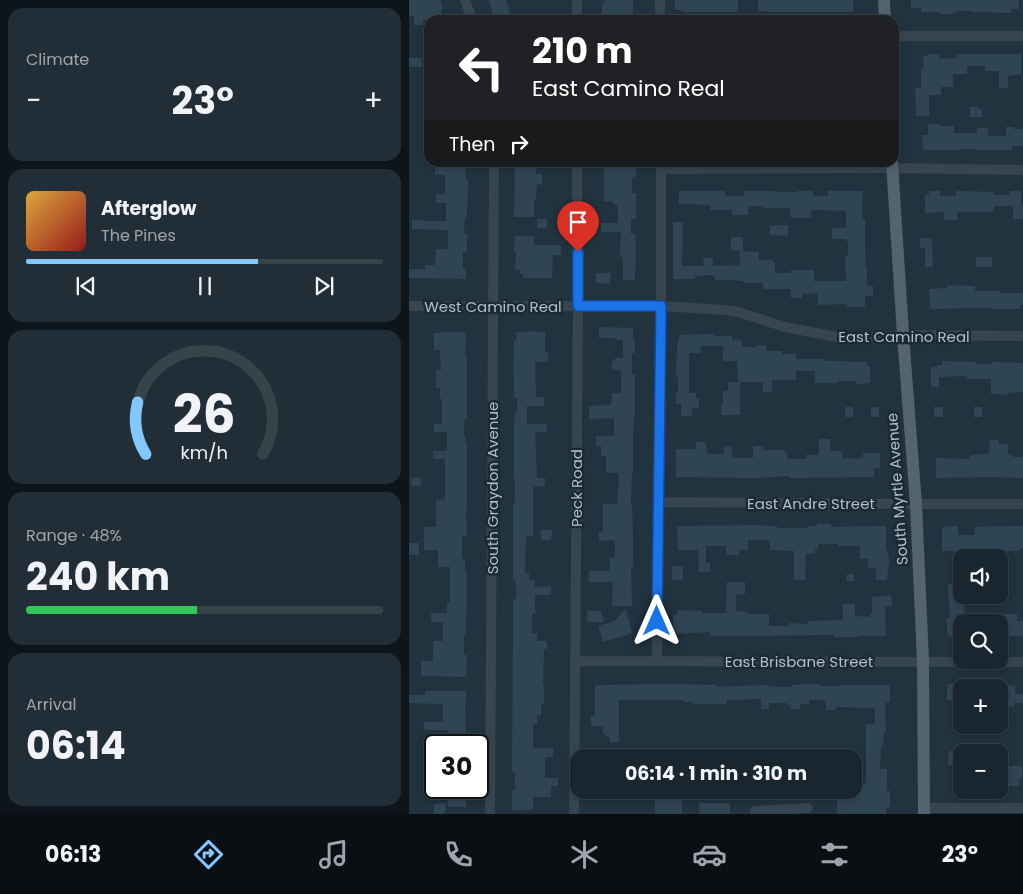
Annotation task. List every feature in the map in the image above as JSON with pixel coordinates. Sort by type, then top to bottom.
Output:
[{"type":"main road","points":[[884,0],[885,15]]},
{"type":"main road","name":"South Myrtle Avenue","points":[[892,167],[916,504],[923,661],[924,811]]},
{"type":"street","points":[[465,0],[470,15]]},
{"type":"street","points":[[577,0],[577,15]]},
{"type":"street","points":[[660,0],[660,15]]},
{"type":"street","points":[[899,36],[1023,36]]},
{"type":"street","points":[[899,165],[1023,170]]},
{"type":"street","name":"South Graydon Avenue","points":[[490,814],[494,167]]},
{"type":"street","name":"Peck Road","points":[[574,814],[578,306],[577,167]]},
{"type":"street","points":[[657,661],[661,167]]},
{"type":"street","name":"West Camino Real","points":[[409,306],[578,306]]},
{"type":"street","name":"East Camino Real","points":[[578,306],[661,306],[725,310],[750,315],[785,327],[847,339],[903,335],[1023,336]]},
{"type":"street","name":"East Andre Street","points":[[658,502],[1023,504]]},
{"type":"street","name":"East Brisbane Street","points":[[575,661],[1023,662]]},
{"type":"street","points":[[755,814],[755,811],[808,808]]},
{"type":"street","points":[[924,811],[1023,808]]},
{"type":"building","points":[[409,0],[440,0],[443,9],[441,10],[442,15],[424,15],[423,25],[414,25],[414,16],[409,17]]},
{"type":"building","points":[[489,0],[506,0],[511,15],[494,15]]},
{"type":"building","points":[[605,0],[633,0],[633,15],[602,15],[602,3],[605,3]]},
{"type":"building","points":[[675,0],[738,0],[738,12],[684,12],[675,10]]},
{"type":"building","points":[[758,0],[853,0],[853,12],[758,11]]},
{"type":"building","points":[[911,0],[1019,0],[1019,9],[1011,9],[1011,13],[956,11],[956,13],[940,14],[940,12],[921,12],[921,8],[911,8]]},
{"type":"building","points":[[939,54],[939,59],[956,58],[956,54],[1021,54],[1021,74],[1008,76],[1008,88],[999,88],[999,71],[985,71],[985,66],[967,66],[967,74],[953,74],[953,87],[941,87],[941,95],[929,95],[929,116],[916,116],[915,88],[921,88],[921,69],[924,69],[923,56]]},
{"type":"building","points":[[409,58],[422,58],[422,67],[409,67]]},
{"type":"building","points":[[970,107],[982,109],[982,117],[970,117]]},
{"type":"building","points":[[928,124],[954,126],[954,133],[977,133],[977,128],[988,128],[988,136],[1006,136],[1006,127],[1023,129],[1023,146],[1012,146],[1012,150],[923,150],[922,135],[928,135]]},
{"type":"building","points":[[435,167],[465,167],[466,179],[468,179],[467,217],[465,217],[464,234],[467,234],[467,252],[463,252],[463,268],[466,268],[466,279],[409,278],[409,269],[425,269],[425,265],[435,265],[436,249],[448,249],[448,230],[412,229],[412,220],[446,221],[446,203],[436,203],[436,194],[445,194],[445,175],[435,175]]},
{"type":"building","points":[[515,167],[536,167],[536,174],[542,174],[542,185],[537,184],[536,200],[534,200],[534,217],[514,217]]},
{"type":"building","points":[[604,167],[636,167],[636,177],[632,177],[632,193],[636,193],[636,219],[631,219],[631,234],[635,234],[636,242],[635,280],[623,280],[623,257],[620,257],[621,232],[601,232],[601,223],[618,223],[618,204],[613,204],[613,201],[604,201]]},
{"type":"building","points":[[679,191],[725,191],[725,196],[744,196],[744,191],[813,191],[813,196],[828,196],[828,191],[863,191],[865,266],[867,266],[867,286],[873,286],[873,296],[865,296],[865,307],[847,307],[847,304],[818,305],[818,293],[802,294],[802,298],[791,298],[791,289],[763,289],[763,283],[715,280],[715,276],[712,275],[695,276],[695,279],[673,279],[673,222],[683,222],[682,266],[704,266],[703,258],[713,258],[713,266],[740,265],[740,251],[759,252],[759,260],[773,260],[775,262],[775,273],[791,273],[791,270],[814,270],[814,281],[846,281],[845,256],[848,256],[848,241],[846,239],[832,239],[832,228],[846,228],[846,211],[811,210],[811,218],[791,218],[790,208],[748,206],[748,215],[732,215],[732,210],[710,210],[710,205],[679,204]]},
{"type":"building","points":[[929,191],[940,191],[940,196],[956,196],[956,191],[994,192],[994,195],[1010,195],[1010,191],[1021,191],[1024,219],[1013,219],[1013,206],[994,206],[994,212],[957,212],[957,220],[944,220],[944,212],[925,213],[925,195],[929,195]]},
{"type":"building","points":[[537,219],[547,219],[547,228],[537,228]]},
{"type":"building","points":[[788,225],[788,236],[770,235],[770,226]]},
{"type":"building","points":[[517,236],[534,236],[534,245],[561,245],[561,255],[553,255],[552,278],[523,278],[520,270],[515,270],[516,252],[514,252],[514,243]]},
{"type":"building","points":[[731,237],[743,237],[743,251],[731,250]]},
{"type":"building","points":[[920,238],[932,238],[933,267],[925,267],[925,248],[920,248]]},
{"type":"building","points":[[976,257],[992,257],[992,267],[976,267]]},
{"type":"building","points":[[596,273],[611,273],[610,284],[596,283]]},
{"type":"building","points":[[947,285],[975,286],[975,291],[1024,293],[1024,305],[1020,305],[1020,309],[930,309],[929,289],[947,288]]},
{"type":"building","points":[[599,327],[633,328],[633,341],[635,341],[635,353],[632,353],[632,374],[635,374],[635,417],[631,504],[633,532],[633,567],[631,567],[632,606],[612,606],[613,582],[589,582],[589,571],[610,571],[610,558],[615,558],[615,540],[599,541],[599,532],[603,532],[603,504],[617,504],[619,473],[606,472],[606,456],[601,456],[601,446],[596,446],[596,436],[614,436],[614,418],[589,419],[589,406],[611,405],[612,393],[621,393],[621,370],[612,370],[612,361],[615,361],[615,358],[623,358],[623,340],[599,338]]},
{"type":"building","points":[[466,332],[467,419],[464,419],[464,435],[467,444],[467,536],[462,536],[462,559],[465,559],[465,572],[467,572],[466,636],[464,636],[464,655],[467,655],[466,677],[421,676],[421,661],[433,661],[433,641],[443,641],[443,622],[431,622],[431,613],[447,613],[447,602],[450,602],[450,567],[438,567],[438,550],[424,550],[424,527],[436,527],[436,500],[445,499],[445,459],[433,459],[433,451],[447,451],[447,432],[434,432],[434,424],[442,424],[442,399],[440,399],[440,388],[436,388],[436,370],[441,370],[440,350],[434,350],[434,333]]},
{"type":"building","points":[[516,332],[545,332],[545,352],[548,352],[548,362],[535,362],[536,397],[544,397],[544,406],[527,406],[527,424],[546,424],[547,432],[535,432],[537,478],[545,478],[545,486],[533,487],[533,536],[526,536],[525,573],[529,573],[529,580],[534,580],[535,587],[551,586],[551,595],[535,595],[535,614],[532,614],[532,633],[537,633],[537,641],[547,641],[547,649],[544,649],[544,704],[541,704],[541,715],[537,715],[537,724],[533,724],[533,748],[553,748],[553,757],[545,757],[545,778],[558,778],[558,786],[551,786],[551,797],[533,797],[533,809],[512,811],[512,790],[515,790],[515,772],[512,772],[513,599],[516,599],[516,581],[513,581],[513,503],[515,503],[514,418],[515,413],[517,413],[517,398],[514,398],[513,376],[514,340],[517,340]]},
{"type":"building","points":[[714,334],[714,336],[732,336],[732,340],[741,339],[742,347],[766,345],[766,351],[782,351],[782,354],[796,354],[796,359],[867,362],[867,366],[870,366],[870,383],[856,384],[856,381],[838,381],[838,383],[815,383],[815,371],[796,371],[796,380],[772,380],[772,392],[763,392],[763,382],[740,382],[740,415],[721,415],[723,391],[728,391],[728,382],[738,382],[737,361],[723,361],[723,346],[701,346],[701,353],[689,353],[689,393],[696,393],[696,398],[699,398],[699,408],[692,408],[692,416],[681,416],[681,404],[676,404],[676,393],[678,393],[678,377],[676,377],[677,343],[679,335]]},
{"type":"building","points":[[942,361],[975,362],[975,364],[992,364],[992,362],[1024,363],[1024,392],[1007,393],[1007,395],[991,394],[991,379],[967,379],[967,376],[939,377],[939,387],[931,387],[931,367],[942,365]]},
{"type":"building","points":[[845,407],[853,407],[853,417],[845,417]]},
{"type":"building","points":[[871,407],[879,407],[879,417],[871,417]]},
{"type":"building","points":[[934,407],[943,407],[943,417],[934,417]]},
{"type":"building","points":[[974,407],[982,407],[982,417],[974,417]]},
{"type":"building","points":[[819,439],[830,439],[830,451],[842,451],[843,459],[863,458],[863,453],[880,453],[880,468],[874,468],[874,477],[676,477],[676,449],[696,449],[696,442],[704,442],[706,444],[707,454],[724,454],[724,446],[732,446],[732,458],[753,458],[753,446],[763,446],[763,450],[785,450],[787,452],[787,459],[806,459],[806,455],[819,455]]},
{"type":"building","points":[[990,440],[999,440],[999,444],[1008,444],[1008,453],[1014,457],[1024,457],[1024,478],[936,478],[936,458],[970,459],[970,455],[989,454]]},
{"type":"building","points":[[411,478],[421,478],[421,486],[411,486]]},
{"type":"building","points":[[817,524],[831,524],[831,527],[886,526],[886,551],[888,551],[889,561],[887,580],[876,580],[876,568],[868,568],[868,559],[860,559],[860,546],[818,544],[818,549],[815,549],[815,553],[806,554],[805,580],[794,580],[794,551],[770,550],[770,540],[748,540],[748,550],[739,550],[739,555],[726,555],[726,546],[706,546],[706,563],[710,563],[710,572],[699,572],[698,550],[678,550],[677,526],[763,525],[777,526],[777,528],[808,528],[808,526],[817,526]]},
{"type":"building","points":[[958,526],[958,535],[975,535],[975,527],[1023,526],[1024,548],[1017,551],[1008,551],[1008,549],[953,549],[953,551],[942,551],[943,527]]},
{"type":"building","points":[[541,530],[552,530],[551,540],[541,540]]},
{"type":"building","points":[[409,543],[419,543],[419,555],[409,555]]},
{"type":"building","points":[[672,566],[683,566],[683,580],[672,580]]},
{"type":"building","points":[[847,574],[854,574],[854,581],[846,581]]},
{"type":"building","points":[[727,582],[745,582],[745,594],[736,595],[736,611],[747,612],[747,614],[769,614],[769,626],[789,626],[789,623],[808,624],[808,621],[843,620],[843,604],[855,604],[855,616],[870,617],[870,614],[872,614],[872,597],[891,595],[892,606],[885,606],[886,636],[710,636],[710,632],[673,634],[673,615],[677,615],[677,610],[726,613]]},
{"type":"building","points":[[948,584],[953,584],[953,604],[964,604],[965,614],[953,614],[953,636],[947,634],[947,618],[950,618]]},
{"type":"building","points":[[626,609],[632,633],[603,642],[598,626],[615,621]]},
{"type":"building","points":[[587,611],[601,611],[604,622],[587,622]]},
{"type":"building","points":[[1008,614],[1017,614],[1017,621],[1024,621],[1024,636],[1008,636]]},
{"type":"building","points":[[671,684],[717,685],[717,687],[767,685],[792,687],[792,685],[812,684],[821,684],[821,686],[890,685],[890,702],[885,703],[886,732],[884,732],[883,745],[881,745],[880,769],[887,769],[887,791],[890,791],[890,807],[887,807],[886,814],[837,814],[837,799],[862,799],[862,785],[866,783],[866,724],[875,724],[875,708],[836,707],[836,710],[826,710],[826,700],[809,700],[809,704],[801,704],[800,709],[791,709],[791,705],[787,705],[787,703],[769,703],[769,709],[761,709],[761,699],[727,700],[727,704],[693,704],[693,702],[685,702],[685,700],[619,700],[619,742],[610,742],[609,736],[603,734],[603,726],[591,726],[591,716],[595,716],[595,685]]},
{"type":"building","points":[[953,684],[953,700],[947,700],[947,685]]},
{"type":"building","points":[[1008,685],[1015,686],[1015,694],[1023,694],[1023,703],[1014,703],[1014,707],[1008,707]]},
{"type":"building","points":[[425,691],[466,691],[466,734],[448,734],[448,730],[424,730],[424,722],[443,722],[443,704],[409,703],[409,695],[425,695]]},
{"type":"building","points":[[949,751],[953,751],[953,781],[952,765],[948,765]]},
{"type":"building","points":[[1008,766],[1022,766],[1022,779],[1019,779],[1019,786],[1008,786]]},
{"type":"building","points":[[448,799],[466,799],[466,807],[448,807]]},
{"type":"building","points":[[655,799],[682,799],[682,814],[655,814]]},
{"type":"building","points":[[445,803],[446,812],[444,814],[434,814],[434,804]]},
{"type":"building","points":[[699,803],[730,803],[730,814],[699,814]]},
{"type":"route","points":[[578,252],[578,306],[661,306],[657,621]]}]
